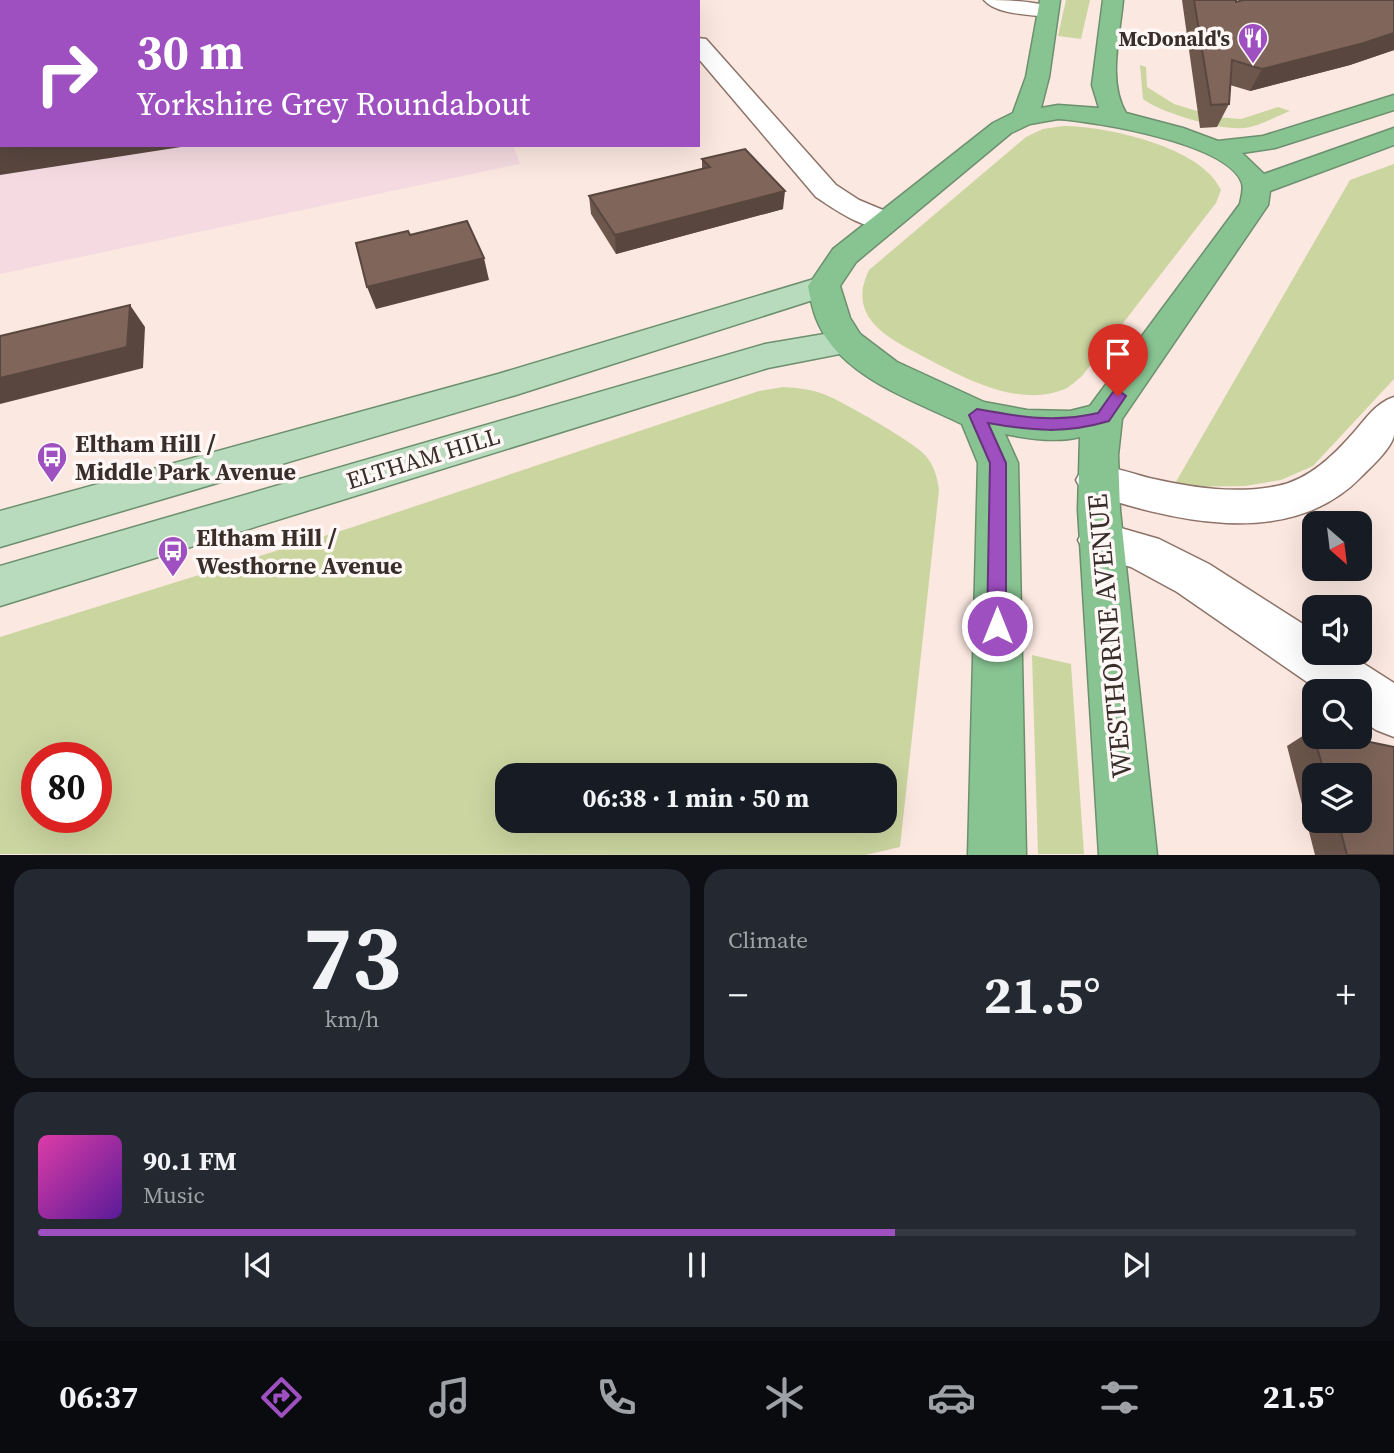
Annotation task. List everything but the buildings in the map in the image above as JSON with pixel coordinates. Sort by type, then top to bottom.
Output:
[{"type":"highway","points":[[1113,0],[1104,85],[1107,101],[1116,118]]},
{"type":"highway","points":[[1023,118],[1036,93],[1040,50],[1049,5]]},
{"type":"highway","points":[[1213,149],[1266,143],[1394,102]]},
{"type":"highway","points":[[1058,112],[1116,118],[1213,149],[1237,161],[1250,173],[1257,186],[1254,205],[1104,417],[1070,425],[1027,424],[977,415],[884,370],[848,342],[833,319],[824,286],[844,256],[885,220],[1002,128],[1023,118],[1058,112]]},
{"type":"highway","points":[[1257,186],[1394,136]]},
{"type":"highway","points":[[977,415],[998,463],[997,855]]},
{"type":"highway","name":"WESTHORNE AVENUE","points":[[1104,417],[1097,451],[1096,480],[1128,855]]},
{"type":"main road","name":"ELTHAM HILL","points":[[0,529],[503,386],[824,286]]},
{"type":"main road","name":"ELTHAM HILL","points":[[0,586],[765,356],[848,342]]},
{"type":"street","points":[[994,0],[1021,8],[1049,5]]},
{"type":"street","points":[[700,46],[826,191],[849,206],[885,220]]},
{"type":"street","points":[[1096,480],[1194,504],[1258,506],[1298,498],[1334,478],[1394,411]]},
{"type":"street","points":[[1100,540],[1150,554],[1194,578],[1394,712]]},
{"type":"shaded area","points":[[0,147],[514,147],[520,164],[0,274]]},
{"type":"green space","points":[[1066,0],[1090,0],[1081,39],[1058,36]]},
{"type":"green space","points":[[1140,65],[1146,67],[1147,87],[1174,104],[1217,117],[1241,119],[1278,107],[1290,111],[1261,124],[1243,128],[1221,127],[1191,120],[1143,99]]},
{"type":"green space","points":[[1063,126],[1127,135],[1174,151],[1211,175],[1221,190],[1216,203],[1082,376],[1065,389],[1048,394],[1030,395],[994,389],[943,367],[900,344],[876,326],[867,315],[863,302],[863,287],[869,270],[1026,137],[1043,129]]},
{"type":"green space","points":[[1394,164],[1394,379],[1313,466],[1281,480],[1245,486],[1173,487],[1350,180]]},
{"type":"green space","points":[[783,387],[810,390],[835,399],[878,423],[907,441],[928,459],[936,475],[939,490],[900,847],[865,855],[0,854],[0,637],[353,527],[759,391]]},
{"type":"green space","points":[[1032,655],[1071,664],[1084,854],[1038,854]]},
{"type":"place","name":"McDonald's","points":[[1253,65]]},
{"type":"place","name":"Eltham Hill / Middle Park Avenue","points":[[52,484]]},
{"type":"place","name":"Eltham Hill / Westhorne Avenue","points":[[173,578]]},
{"type":"route","points":[[997,626],[998,463],[977,415],[1027,424],[1070,425],[1104,417],[1118,396]]}]
